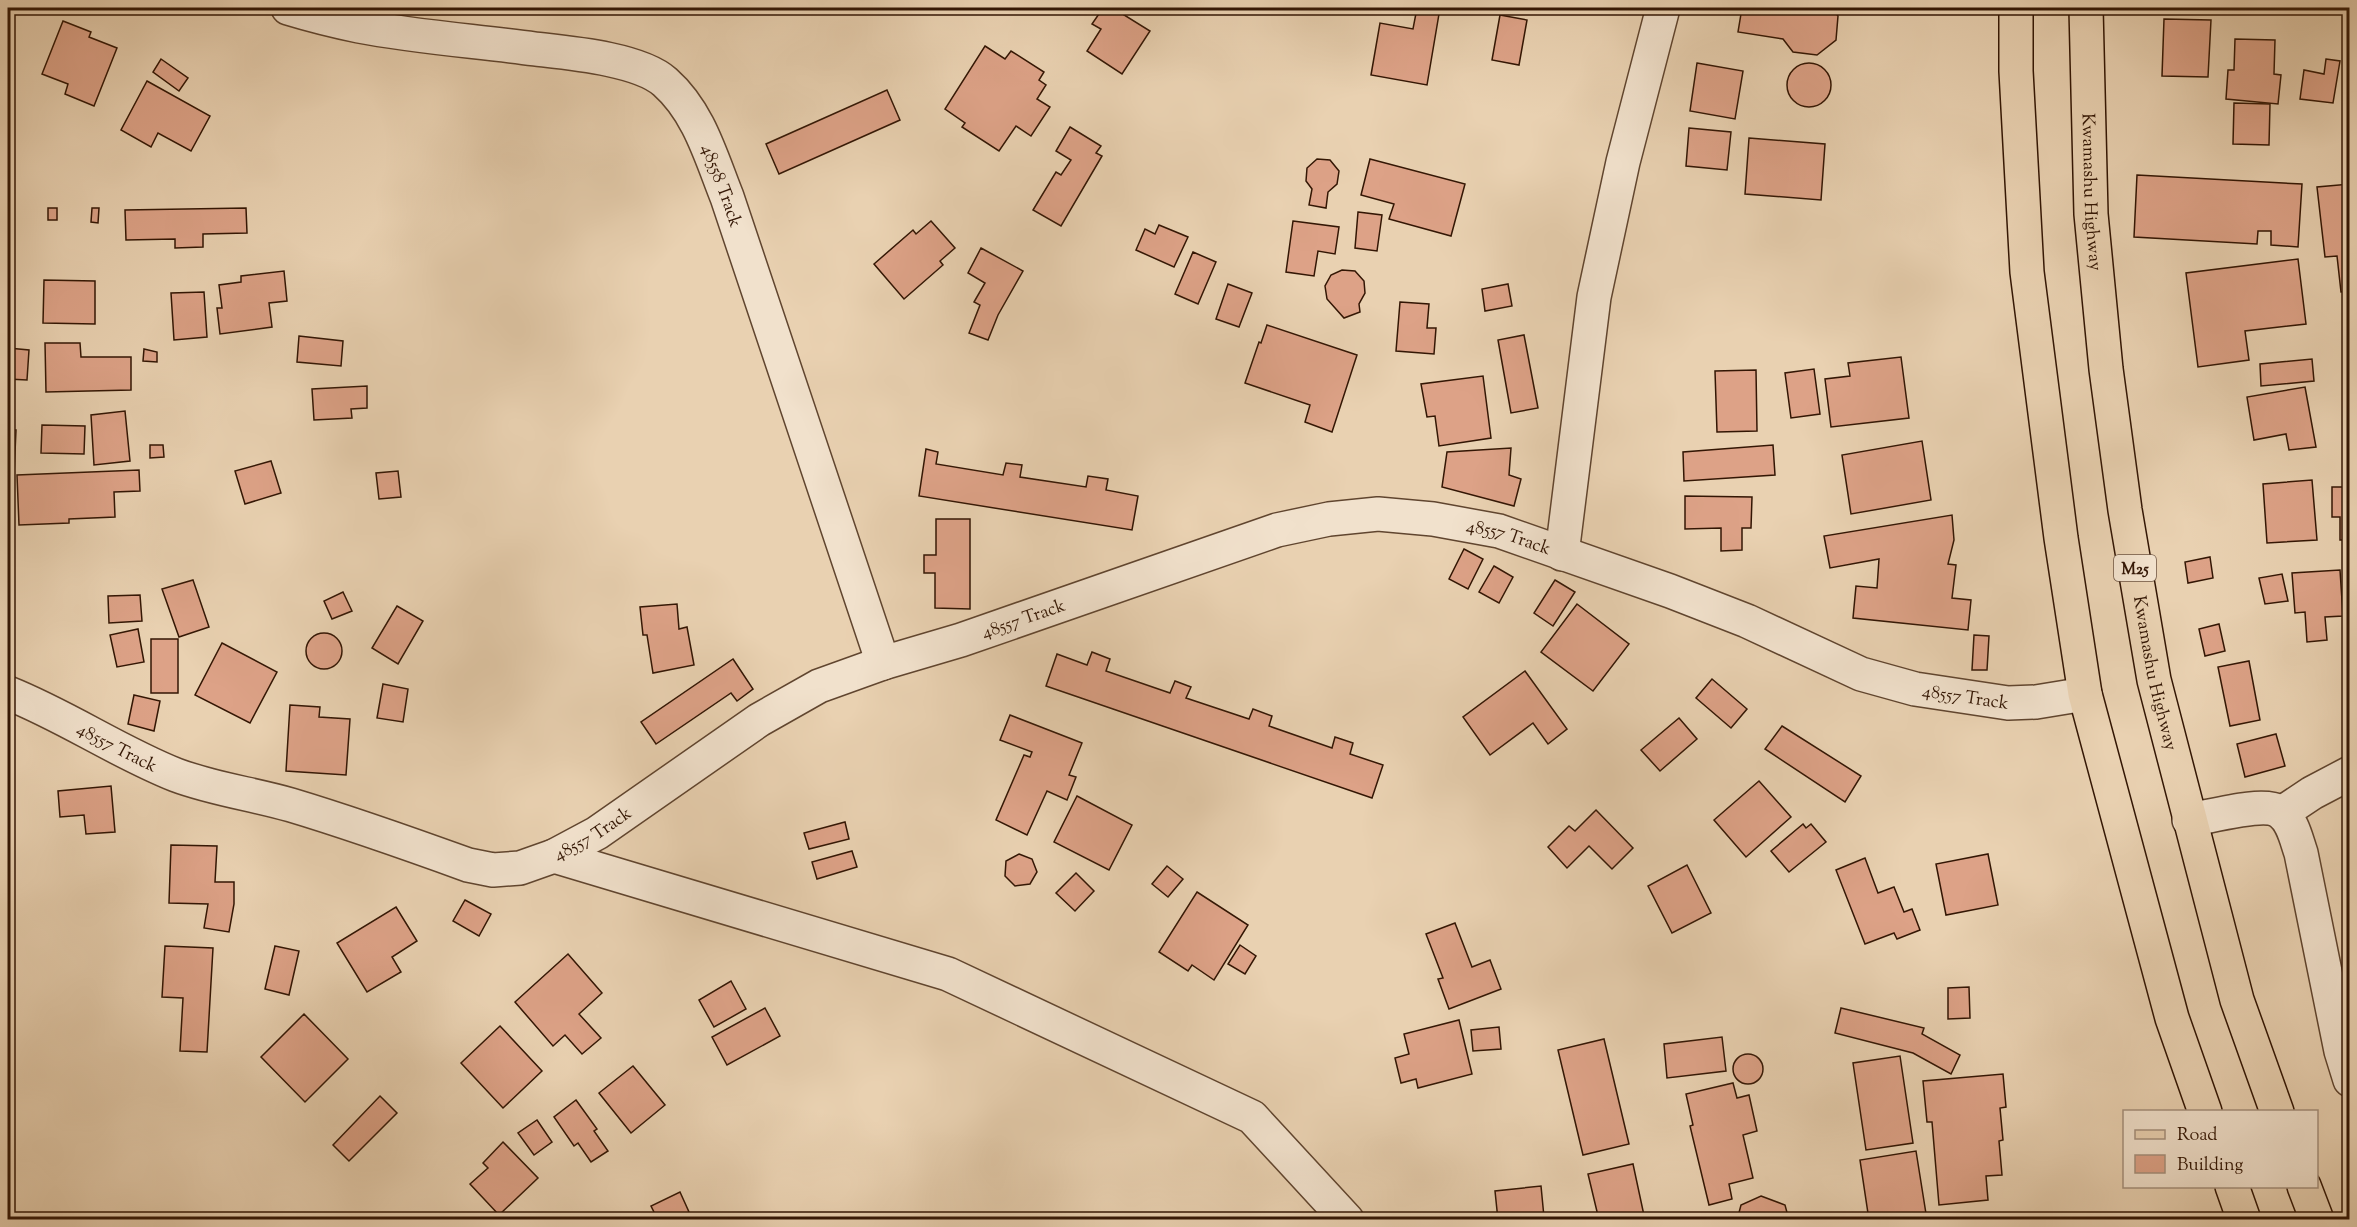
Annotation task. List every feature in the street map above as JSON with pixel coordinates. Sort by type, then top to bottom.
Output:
[{"type":"main road","points":[[2016,8],[2016,71],[2027,272],[2061,538],[2085,694],[2172,1018],[2204,1110]]},
{"type":"main road","name":"Kwamashu Highway","points":[[2086,8],[2091,214],[2108,381],[2125,510],[2154,680],[2237,1000],[2276,1110]]},
{"type":"main road","points":[[2233,1188],[2244,1220]]},
{"type":"main road","points":[[2305,1188],[2317,1220]]},
{"type":"street","name":"48558 Track","points":[[288,8],[359,26],[568,53],[618,62],[644,70],[663,80],[675,91],[699,127],[727,197],[883,663]]},
{"type":"street","points":[[1562,554],[1594,297],[1623,162],[1663,8]]},
{"type":"street","name":"48557 Track","points":[[8,693],[36,704],[134,756],[177,775],[290,805],[468,865],[493,870],[520,868],[554,856],[597,833],[759,720],[819,686],[883,663],[961,640],[1277,530],[1329,519],[1378,514],[1433,519],[1498,531],[1670,591],[1747,621],[1862,674],[1915,689],[2008,703],[2036,702],[2085,694]]},
{"type":"street","points":[[2282,813],[2349,773]]},
{"type":"street","points":[[2189,820],[2252,809],[2273,808],[2282,813],[2291,824],[2301,853],[2349,1080]]},
{"type":"street","points":[[554,856],[948,974],[1252,1117],[1347,1220]]},
{"type":"building","points":[[1103,8],[1113,8],[1150,31],[1122,74],[1087,51],[1101,29],[1092,24]]},
{"type":"building","points":[[1417,8],[1440,8],[1427,85],[1371,75],[1380,23],[1413,29]]},
{"type":"building","points":[[1742,8],[1832,8],[1838,16],[1836,40],[1817,55],[1793,52],[1783,39],[1738,32]]},
{"type":"building","points":[[1500,15],[1527,20],[1519,65],[1492,60]]},
{"type":"building","points":[[2164,19],[2211,20],[2208,77],[2162,76]]},
{"type":"building","points":[[63,21],[91,32],[89,37],[117,48],[94,106],[65,94],[68,84],[42,74]]},
{"type":"building","points":[[2235,39],[2275,40],[2274,74],[2281,75],[2278,104],[2226,99],[2228,70],[2234,70]]},
{"type":"building","points":[[985,46],[1005,59],[1011,51],[1044,72],[1039,80],[1046,85],[1037,99],[1050,107],[1031,136],[1016,126],[999,151],[962,127],[965,123],[945,109]]},
{"type":"building","points":[[161,59],[188,78],[179,91],[153,72]]},
{"type":"building","points":[[2326,59],[2340,61],[2333,103],[2300,99],[2304,70],[2324,74]]},
{"type":"building","points":[[1697,63],[1743,71],[1735,119],[1690,111]]},
{"type":"building","points":[[1809,63],[1824,70],[1831,85],[1824,100],[1809,107],[1794,100],[1787,85],[1794,70]]},
{"type":"building","points":[[147,81],[210,116],[191,151],[158,133],[151,147],[121,130]]},
{"type":"building","points":[[887,90],[900,120],[779,174],[766,144]]},
{"type":"building","points":[[2234,103],[2270,104],[2269,145],[2233,144]]},
{"type":"building","points":[[1070,127],[1101,146],[1096,153],[1102,156],[1061,226],[1033,210],[1056,172],[1061,175],[1071,160],[1056,151]]},
{"type":"building","points":[[1689,128],[1731,132],[1727,170],[1686,166]]},
{"type":"building","points":[[1749,138],[1825,144],[1821,200],[1745,194]]},
{"type":"building","points":[[1317,159],[1330,160],[1339,171],[1337,184],[1328,192],[1326,208],[1309,205],[1312,189],[1306,181],[1307,168]]},
{"type":"building","points":[[1370,159],[1465,184],[1451,236],[1389,219],[1394,204],[1361,195]]},
{"type":"building","points":[[2137,175],[2302,184],[2298,247],[2271,245],[2271,231],[2258,231],[2257,244],[2134,237]]},
{"type":"building","points":[[2350,184],[2350,291],[2341,292],[2337,256],[2325,257],[2317,187]]},
{"type":"building","points":[[48,208],[57,208],[57,220],[48,220]]},
{"type":"building","points":[[92,208],[99,208],[98,223],[91,222]]},
{"type":"building","points":[[246,208],[247,233],[203,234],[203,247],[175,248],[175,239],[126,240],[125,210]]},
{"type":"building","points":[[1358,212],[1382,215],[1377,251],[1355,248]]},
{"type":"building","points":[[931,221],[955,248],[940,261],[943,265],[904,299],[874,264],[913,230],[916,234]]},
{"type":"building","points":[[1293,221],[1339,227],[1335,254],[1318,251],[1314,276],[1286,272]]},
{"type":"building","points":[[1159,225],[1188,237],[1174,267],[1136,250],[1145,229],[1155,234]]},
{"type":"building","points":[[981,248],[1023,271],[998,315],[988,340],[969,333],[980,305],[974,302],[985,283],[968,273]]},
{"type":"building","points":[[1193,252],[1216,262],[1198,304],[1175,294]]},
{"type":"building","points":[[2298,259],[2306,324],[2245,331],[2249,360],[2198,367],[2186,273]]},
{"type":"building","points":[[1342,270],[1355,271],[1364,281],[1365,293],[1359,304],[1360,312],[1344,318],[1327,299],[1325,286],[1331,275]]},
{"type":"building","points":[[284,271],[287,301],[269,303],[272,327],[220,334],[217,308],[222,308],[219,285],[241,282],[241,276]]},
{"type":"building","points":[[44,280],[95,281],[95,324],[43,323]]},
{"type":"building","points":[[1228,284],[1252,293],[1239,327],[1216,319]]},
{"type":"building","points":[[1508,284],[1512,306],[1485,311],[1482,289]]},
{"type":"building","points":[[204,292],[207,337],[174,340],[171,293]]},
{"type":"building","points":[[1400,302],[1429,304],[1427,328],[1436,328],[1434,354],[1396,351]]},
{"type":"building","points":[[1267,325],[1357,355],[1332,432],[1305,422],[1310,405],[1245,383]]},
{"type":"building","points":[[1524,335],[1538,408],[1511,413],[1498,340]]},
{"type":"building","points":[[299,336],[343,341],[341,366],[297,362]]},
{"type":"building","points":[[45,343],[80,343],[81,357],[131,357],[131,390],[46,392]]},
{"type":"building","points":[[8,348],[29,350],[27,380],[8,379]]},
{"type":"building","points":[[144,349],[157,352],[157,362],[143,361]]},
{"type":"building","points":[[1901,357],[1909,418],[1831,427],[1825,379],[1850,376],[1848,363]]},
{"type":"building","points":[[2312,359],[2314,381],[2261,386],[2260,364]]},
{"type":"building","points":[[1814,369],[1820,414],[1791,418],[1785,373]]},
{"type":"building","points":[[1756,370],[1757,431],[1717,432],[1715,371]]},
{"type":"building","points":[[1483,376],[1491,438],[1439,446],[1435,416],[1427,417],[1421,384]]},
{"type":"building","points":[[367,386],[367,408],[351,409],[352,418],[314,420],[312,389]]},
{"type":"building","points":[[2305,387],[2316,447],[2289,450],[2286,434],[2254,440],[2247,397]]},
{"type":"building","points":[[125,411],[130,461],[94,465],[91,415]]},
{"type":"building","points":[[42,425],[85,426],[84,454],[41,453]]},
{"type":"building","points":[[8,430],[16,430],[14,475],[8,474]]},
{"type":"building","points":[[1922,441],[1931,500],[1851,514],[1842,455]]},
{"type":"building","points":[[150,445],[163,445],[164,457],[150,458]]},
{"type":"building","points":[[1773,445],[1775,475],[1684,481],[1683,452]]},
{"type":"building","points":[[1511,448],[1509,475],[1521,479],[1514,506],[1442,487],[1447,452]]},
{"type":"building","points":[[926,449],[938,452],[936,464],[1003,475],[1006,463],[1022,465],[1020,477],[1086,487],[1088,476],[1108,479],[1106,490],[1138,496],[1132,530],[919,496]]},
{"type":"building","points":[[271,461],[281,493],[245,504],[235,471]]},
{"type":"building","points":[[139,470],[140,491],[114,492],[115,517],[69,519],[69,523],[19,525],[17,475]]},
{"type":"building","points":[[398,471],[401,497],[379,499],[376,473]]},
{"type":"building","points":[[2312,480],[2317,540],[2267,543],[2263,484]]},
{"type":"building","points":[[2332,487],[2350,487],[2350,564],[2348,564],[2348,540],[2340,540],[2340,517],[2332,517]]},
{"type":"building","points":[[1685,496],[1752,497],[1751,528],[1742,528],[1742,550],[1721,551],[1721,528],[1685,529]]},
{"type":"building","points":[[1952,515],[1954,540],[1948,564],[1956,565],[1952,598],[1971,600],[1968,630],[1853,618],[1856,586],[1877,588],[1879,559],[1830,568],[1824,536]]},
{"type":"building","points":[[936,519],[970,519],[970,609],[935,608],[935,573],[924,573],[924,555],[936,555]]},
{"type":"building","points":[[1464,549],[1483,559],[1468,589],[1449,579]]},
{"type":"building","points":[[8,554],[12,554],[12,580],[8,580]]},
{"type":"building","points":[[2210,557],[2213,578],[2188,583],[2185,562]]},
{"type":"building","points":[[1494,566],[1513,577],[1499,603],[1479,592]]},
{"type":"building","points":[[2340,570],[2343,616],[2325,617],[2327,640],[2307,642],[2305,612],[2295,613],[2292,573]]},
{"type":"building","points":[[2282,574],[2288,601],[2265,604],[2259,578]]},
{"type":"building","points":[[193,580],[209,627],[179,637],[162,589]]},
{"type":"building","points":[[1555,580],[1575,592],[1553,626],[1534,613]]},
{"type":"building","points":[[343,592],[352,611],[332,619],[324,601]]},
{"type":"building","points":[[140,595],[142,621],[109,623],[108,596]]},
{"type":"building","points":[[677,604],[679,629],[687,627],[694,665],[653,673],[647,635],[643,635],[640,607]]},
{"type":"building","points":[[1577,604],[1629,644],[1593,691],[1541,652]]},
{"type":"building","points":[[397,606],[423,621],[398,664],[372,648]]},
{"type":"building","points":[[2219,624],[2225,651],[2205,656],[2199,629]]},
{"type":"building","points":[[138,629],[144,662],[117,667],[110,635]]},
{"type":"building","points":[[324,633],[336,639],[342,651],[336,663],[324,669],[312,663],[306,651],[312,639]]},
{"type":"building","points":[[1974,635],[1989,636],[1987,670],[1972,670]]},
{"type":"building","points":[[151,639],[178,639],[178,693],[151,693]]},
{"type":"building","points":[[222,643],[277,672],[250,723],[195,695]]},
{"type":"building","points":[[1092,652],[1110,659],[1106,671],[1170,693],[1175,681],[1191,687],[1186,698],[1249,719],[1253,709],[1272,716],[1269,726],[1332,748],[1335,737],[1353,743],[1350,754],[1383,765],[1372,798],[1046,686],[1057,654],[1087,665]]},
{"type":"building","points":[[733,659],[753,689],[737,701],[731,693],[656,744],[641,722]]},
{"type":"building","points":[[2249,661],[2260,720],[2230,726],[2218,667]]},
{"type":"building","points":[[1525,671],[1567,729],[1548,744],[1533,723],[1490,755],[1463,717]]},
{"type":"building","points":[[1712,679],[1747,709],[1731,728],[1696,698]]},
{"type":"building","points":[[383,684],[408,689],[403,722],[377,718]]},
{"type":"building","points":[[134,695],[160,701],[154,731],[128,724]]},
{"type":"building","points":[[290,705],[320,707],[319,717],[350,719],[346,775],[286,771]]},
{"type":"building","points":[[1010,715],[1082,743],[1069,775],[1076,777],[1067,800],[1047,791],[1027,835],[996,820],[1024,755],[1030,757],[1032,752],[1000,740]]},
{"type":"building","points":[[1679,718],[1697,739],[1660,771],[1641,750]]},
{"type":"building","points":[[1782,726],[1861,776],[1845,802],[1765,749]]},
{"type":"building","points":[[2276,734],[2285,766],[2245,777],[2237,744]]},
{"type":"building","points":[[1759,781],[1791,817],[1746,857],[1714,820]]},
{"type":"building","points":[[111,786],[115,832],[86,834],[84,815],[60,817],[58,791]]},
{"type":"building","points":[[1077,796],[1132,825],[1109,870],[1054,842]]},
{"type":"building","points":[[1596,810],[1633,848],[1612,869],[1589,846],[1567,868],[1548,847],[1569,826],[1575,831]]},
{"type":"building","points":[[845,822],[849,839],[809,849],[804,833]]},
{"type":"building","points":[[1803,824],[1806,828],[1811,824],[1826,842],[1789,872],[1771,851]]},
{"type":"building","points":[[171,845],[217,846],[215,882],[234,882],[234,904],[229,932],[204,928],[208,904],[169,903]]},
{"type":"building","points":[[852,851],[857,867],[817,879],[812,862]]},
{"type":"building","points":[[1019,854],[1032,859],[1037,872],[1030,884],[1015,886],[1005,876],[1006,861]]},
{"type":"building","points":[[1988,854],[1998,905],[1946,915],[1936,864]]},
{"type":"building","points":[[1865,858],[1878,893],[1894,887],[1904,912],[1912,909],[1920,930],[1897,939],[1894,933],[1865,944],[1836,870]]},
{"type":"building","points":[[1687,865],[1711,913],[1672,933],[1648,886]]},
{"type":"building","points":[[1167,866],[1183,879],[1168,897],[1152,884]]},
{"type":"building","points":[[1076,873],[1094,891],[1075,911],[1056,893]]},
{"type":"building","points":[[1197,892],[1248,925],[1214,980],[1192,965],[1188,971],[1159,952]]},
{"type":"building","points":[[465,900],[491,914],[479,936],[453,921]]},
{"type":"building","points":[[396,907],[417,941],[392,957],[401,972],[367,992],[337,943]]},
{"type":"building","points":[[1455,923],[1472,967],[1490,960],[1501,989],[1449,1009],[1438,979],[1443,978],[1426,934]]},
{"type":"building","points":[[1240,945],[1256,956],[1245,974],[1228,964]]},
{"type":"building","points":[[165,946],[213,948],[207,1052],[180,1051],[183,998],[162,997]]},
{"type":"building","points":[[275,946],[299,951],[289,995],[265,989]]},
{"type":"building","points":[[568,954],[602,993],[579,1014],[601,1038],[582,1054],[565,1035],[553,1046],[515,1002]]},
{"type":"building","points":[[731,981],[746,1009],[714,1027],[699,1000]]},
{"type":"building","points":[[1969,987],[1970,1018],[1948,1019],[1948,988]]},
{"type":"building","points":[[765,1008],[780,1036],[727,1065],[712,1037]]},
{"type":"building","points":[[1841,1008],[1924,1028],[1922,1034],[1960,1055],[1951,1074],[1913,1053],[1835,1033]]},
{"type":"building","points":[[304,1014],[348,1059],[305,1102],[261,1057]]},
{"type":"building","points":[[1459,1020],[1472,1074],[1418,1088],[1416,1079],[1401,1083],[1395,1058],[1409,1054],[1404,1034]]},
{"type":"building","points":[[500,1026],[542,1071],[503,1108],[461,1063]]},
{"type":"building","points":[[1499,1027],[1501,1049],[1473,1051],[1471,1030]]},
{"type":"building","points":[[1722,1037],[1726,1071],[1667,1078],[1664,1044]]},
{"type":"building","points":[[1604,1039],[1629,1144],[1583,1155],[1558,1050]]},
{"type":"building","points":[[1748,1054],[1759,1058],[1763,1069],[1759,1080],[1748,1084],[1737,1080],[1733,1069],[1737,1058]]},
{"type":"building","points":[[1900,1056],[1913,1143],[1866,1150],[1853,1063]]},
{"type":"building","points":[[633,1066],[665,1105],[631,1133],[599,1093]]},
{"type":"building","points":[[2003,1074],[2006,1107],[2000,1108],[2003,1140],[1999,1141],[2002,1175],[1986,1176],[1988,1200],[1939,1205],[1932,1122],[1927,1122],[1923,1081]]},
{"type":"building","points":[[1733,1083],[1737,1098],[1749,1095],[1757,1131],[1743,1135],[1753,1178],[1729,1184],[1732,1199],[1709,1205],[1690,1126],[1693,1125],[1686,1094]]},
{"type":"building","points":[[380,1096],[397,1113],[349,1161],[333,1145]]},
{"type":"building","points":[[576,1100],[597,1129],[594,1131],[608,1151],[591,1162],[578,1143],[574,1146],[554,1117]]},
{"type":"building","points":[[537,1120],[552,1142],[534,1155],[518,1133]]},
{"type":"building","points":[[503,1142],[538,1178],[499,1215],[470,1184],[488,1168],[483,1163]]},
{"type":"building","points":[[1916,1151],[1927,1220],[1869,1220],[1860,1160]]},
{"type":"building","points":[[1633,1164],[1645,1220],[1599,1220],[1588,1174]]},
{"type":"building","points":[[1541,1186],[1544,1217],[1530,1218],[1530,1220],[1498,1220],[1495,1191]]},
{"type":"building","points":[[680,1192],[689,1212],[674,1220],[658,1220],[651,1206]]},
{"type":"building","points":[[1761,1196],[1785,1205],[1789,1220],[1737,1220],[1741,1205]]}]
